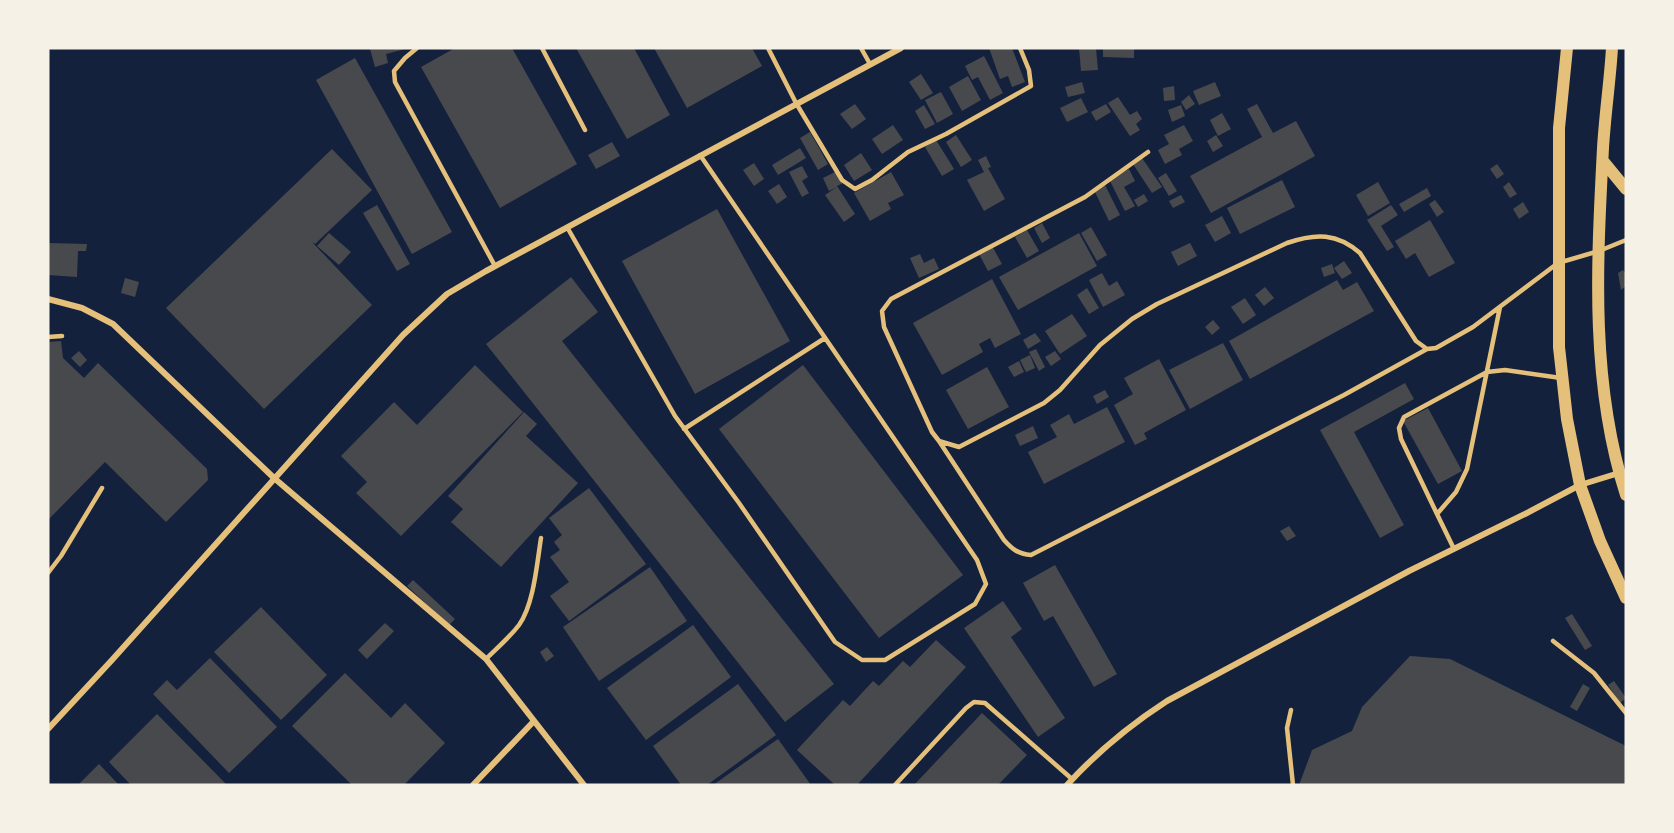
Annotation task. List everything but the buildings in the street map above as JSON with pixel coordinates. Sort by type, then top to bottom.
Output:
[{"type":"main road","points":[[1567,48],[1559,128],[1559,347],[1562,378],[1567,419],[1580,485],[1600,540],[1626,598]]},
{"type":"main road","points":[[1612,48],[1603,161],[1597,306],[1600,375],[1619,473],[1626,495]]},
{"type":"main road","points":[[1603,161],[1626,189]]},
{"type":"street","points":[[48,729],[366,376],[427,311],[447,294],[567,226],[901,48]]},
{"type":"street","points":[[48,299],[82,308],[113,324],[274,478],[486,659],[584,785]]},
{"type":"street","points":[[1067,785],[1124,731],[1167,700],[1580,485],[1619,473]]},
{"type":"street","points":[[473,785],[534,721]]},
{"type":"lane","points":[[417,48],[394,71],[394,82],[495,266]]},
{"type":"lane","points":[[542,48],[585,130]]},
{"type":"lane","points":[[768,48],[796,104],[842,180],[855,189],[872,180],[908,152],[946,134],[1031,86],[1029,70],[1020,48]]},
{"type":"lane","points":[[861,48],[870,64]]},
{"type":"lane","points":[[1148,152],[1085,197],[891,299],[882,311],[884,327],[932,432],[1004,540],[1012,549],[1022,554],[1031,555],[1333,400],[1427,349],[1436,348],[1500,307],[1558,263],[1626,240]]},
{"type":"lane","points":[[567,226],[684,429],[739,503],[835,642],[862,660],[885,660],[975,604],[986,584],[977,560],[700,155]]},
{"type":"lane","points":[[939,441],[959,447],[1044,403],[1060,390],[1100,345],[1132,319],[1156,304],[1287,243],[1307,236],[1327,237],[1347,242],[1360,253],[1416,341],[1427,349]]},
{"type":"lane","points":[[1437,514],[1456,492],[1467,469],[1500,307]]},
{"type":"lane","points":[[48,337],[62,336]]},
{"type":"lane","points":[[684,429],[825,338]]},
{"type":"lane","points":[[1454,549],[1401,439],[1399,428],[1404,417],[1487,372],[1505,370],[1562,378]]},
{"type":"lane","points":[[48,573],[61,556],[102,488]]},
{"type":"lane","points":[[486,659],[519,624],[525,614],[541,538]]},
{"type":"lane","points":[[1553,641],[1594,673],[1626,713]]},
{"type":"lane","points":[[896,785],[974,702],[985,703],[1072,779]]},
{"type":"lane","points":[[1291,710],[1287,728],[1293,785]]}]
